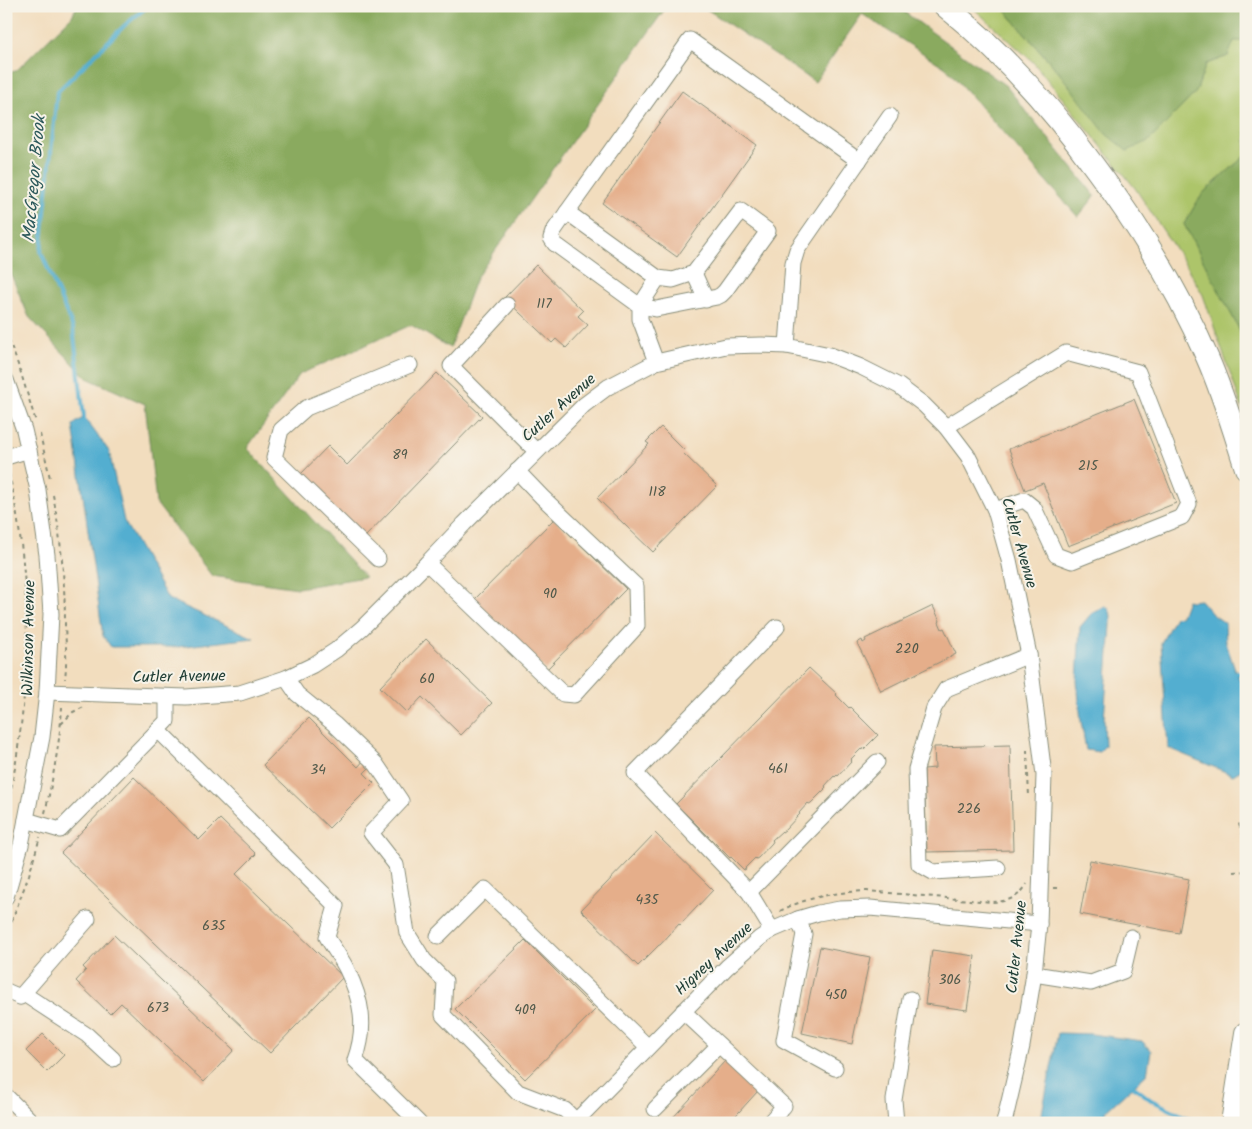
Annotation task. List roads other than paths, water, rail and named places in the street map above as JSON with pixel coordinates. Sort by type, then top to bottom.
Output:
[{"type":"highway","points":[[945,6],[999,54],[1042,100],[1082,150],[1145,239],[1182,304],[1208,358],[1230,417],[1246,468]]},
{"type":"highway","points":[[1232,1123],[1246,1033]]},
{"type":"highway","points":[[1236,1123],[1246,1073]]},
{"type":"street","points":[[567,212],[658,278],[673,280],[694,273],[741,211],[768,231],[721,295],[706,300],[656,309],[640,306],[554,244],[551,238],[567,212],[690,40],[859,161]]},
{"type":"street","points":[[787,346],[793,263],[797,250],[890,116]]},
{"type":"street","points":[[694,273],[706,300]]},
{"type":"street","points":[[656,362],[640,319],[640,306],[658,278]]},
{"type":"street","points":[[507,305],[451,366],[536,451]]},
{"type":"street","name":"Cutler Avenue","points":[[47,692],[167,697],[240,693],[286,678],[313,665],[336,650],[362,628],[536,451],[584,405],[608,387],[656,362],[726,346],[761,345],[787,346],[830,355],[861,367],[899,386],[924,405],[946,427],[968,456],[995,510],[1009,560],[1029,655],[1044,775],[1039,924],[1034,974],[1022,1046],[1004,1123]]},
{"type":"street","points":[[946,427],[1066,353],[1138,372],[1189,504],[1182,516],[1072,561],[1056,555],[1034,508],[1024,500],[995,510]]},
{"type":"street","points":[[378,559],[274,458],[281,430],[306,408],[410,366]]},
{"type":"street","name":"Wilkinson Avenue","points":[[6,380],[24,430],[38,490],[47,555],[51,614],[47,692],[42,737],[21,845],[7,893]]},
{"type":"street","points":[[7,462],[29,450]]},
{"type":"street","points":[[427,563],[563,694],[574,695],[637,626],[636,586],[517,471]]},
{"type":"street","points":[[769,924],[749,892],[634,774],[777,627]]},
{"type":"street","points":[[998,868],[933,872],[919,864],[916,769],[934,708],[946,690],[1029,655]]},
{"type":"street","points":[[286,678],[297,694],[334,724],[376,764],[401,801],[371,833],[396,865],[407,933],[424,960],[445,981],[443,1015],[518,1092],[565,1110],[575,1122]]},
{"type":"street","points":[[26,820],[60,830],[167,721],[167,697]]},
{"type":"street","points":[[158,730],[336,906],[327,937],[347,970],[360,1003],[363,1028],[355,1060],[419,1123]]},
{"type":"street","points":[[749,892],[877,762]]},
{"type":"street","points":[[438,936],[485,888],[648,1047]]},
{"type":"street","name":"Higney Avenue","points":[[575,1122],[727,967],[760,938],[769,924],[840,909],[870,908],[1039,924]]},
{"type":"street","points":[[6,991],[20,997],[24,994],[88,919]]},
{"type":"street","points":[[798,919],[804,934],[784,1040],[835,1068]]},
{"type":"street","points":[[1034,974],[1090,983],[1124,971],[1130,937]]},
{"type":"street","points":[[24,994],[88,1035],[113,1060]]},
{"type":"street","points":[[896,1123],[894,1100],[910,999]]},
{"type":"street","points":[[683,1012],[784,1106],[769,1123]]},
{"type":"street","points":[[655,1109],[719,1045]]},
{"type":"street","points":[[6,1096],[33,1123]]},
{"type":"water","points":[[84,417],[109,451],[124,521],[168,599],[254,638],[177,647],[111,647],[103,636],[73,425]]},
{"type":"water","points":[[1187,600],[1200,600],[1212,614],[1225,623],[1226,643],[1236,673],[1246,690],[1246,767],[1233,775],[1168,748],[1161,643],[1175,617],[1181,616]]},
{"type":"water","points":[[1105,606],[1110,611],[1111,625],[1104,719],[1105,746],[1099,752],[1086,750],[1077,681],[1080,627],[1091,614]]},
{"type":"water","points":[[1058,1033],[1091,1034],[1142,1041],[1151,1051],[1147,1074],[1106,1111],[1107,1123],[1040,1123]]},
{"type":"waterway","name":"MacGregor Brook","points":[[84,417],[73,328],[41,252],[57,92],[125,25],[148,6]]},
{"type":"waterway","points":[[1236,673],[1246,674]]},
{"type":"waterway","points":[[1133,1086],[1151,1100],[1198,1123]]}]
